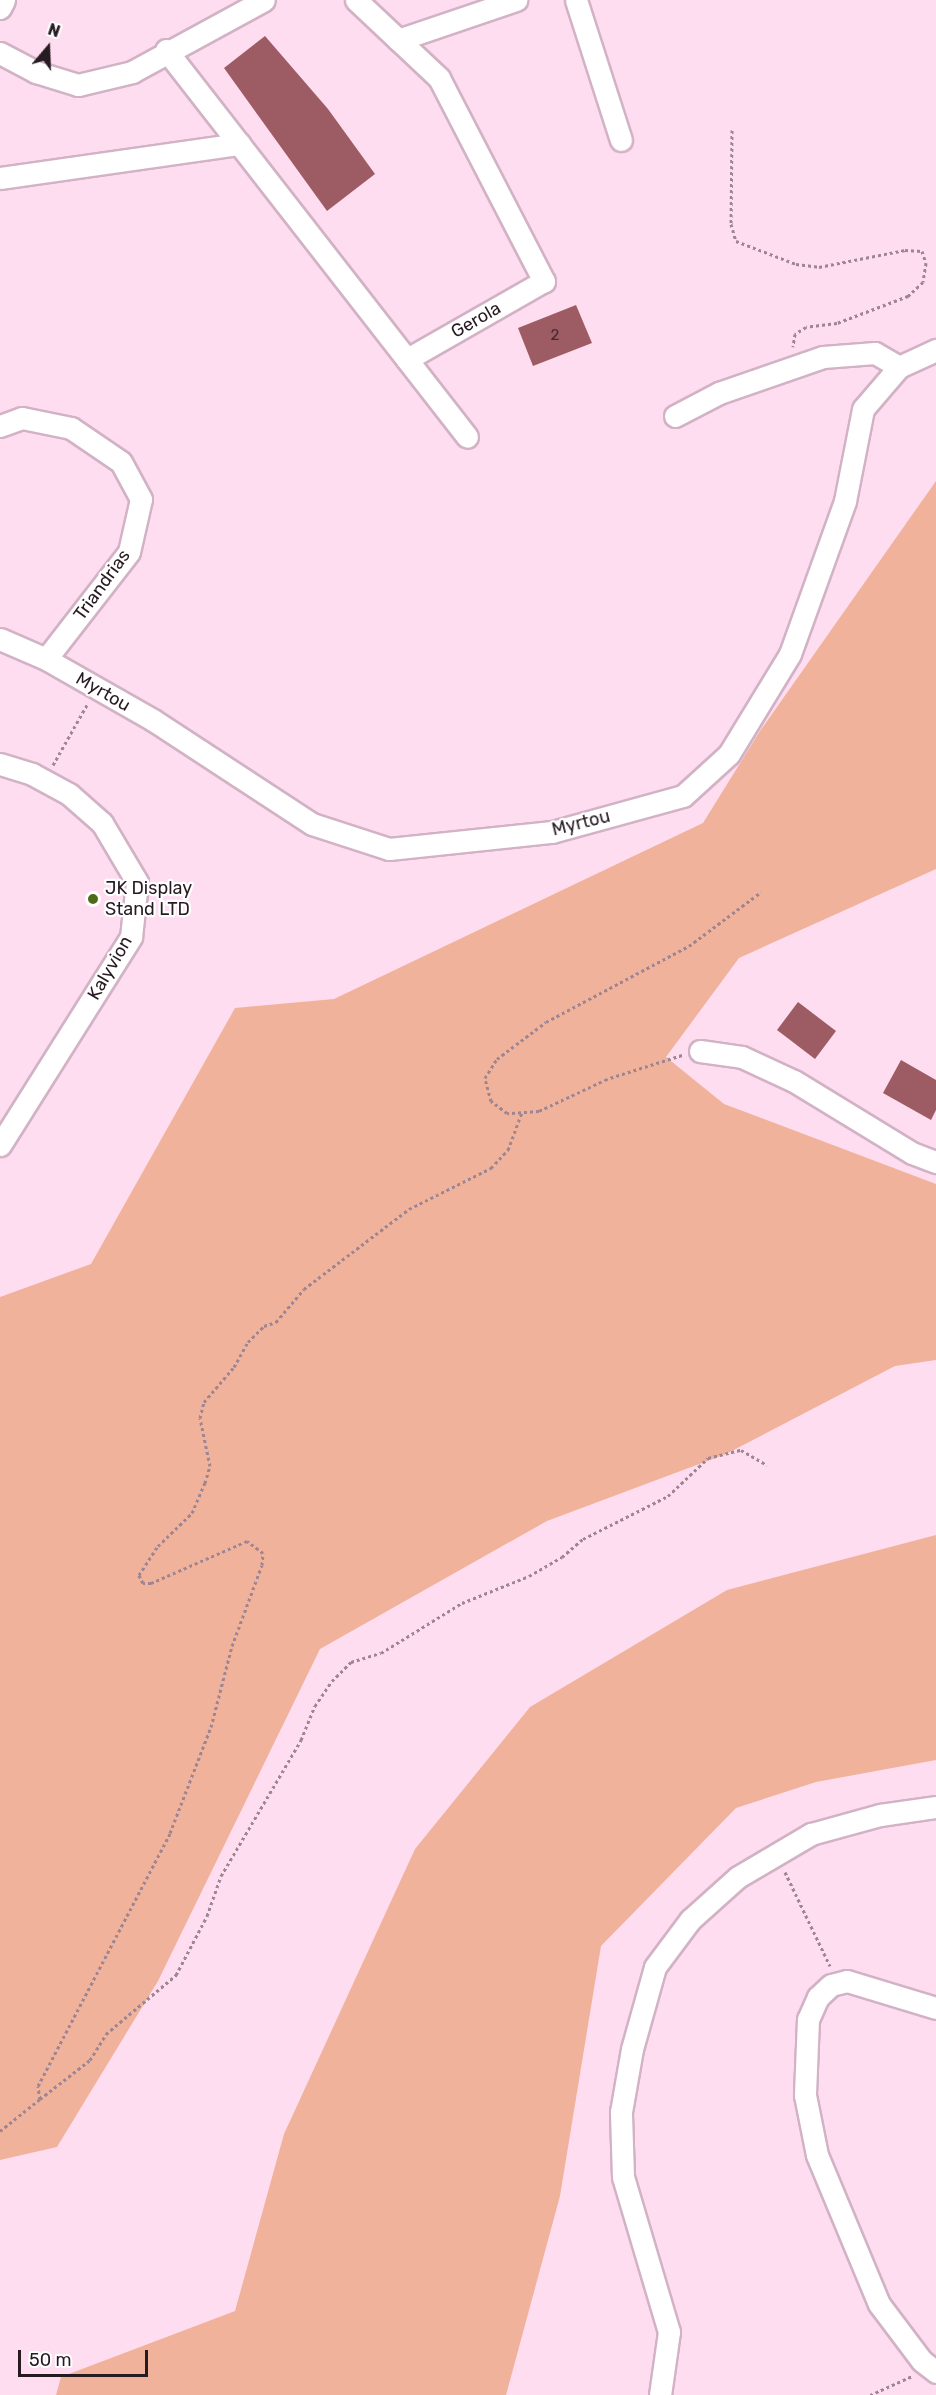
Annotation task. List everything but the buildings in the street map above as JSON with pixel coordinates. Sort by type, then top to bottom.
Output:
[{"type":"street","points":[[0,8],[4,0]]},
{"type":"street","points":[[0,53],[36,72],[78,85],[132,72],[166,50],[264,0]]},
{"type":"street","points":[[356,0],[398,40],[516,0]]},
{"type":"street","points":[[576,0],[621,140]]},
{"type":"street","name":"Gerola","points":[[398,40],[439,78],[544,281],[407,359]]},
{"type":"street","points":[[166,50],[468,437]]},
{"type":"street","points":[[0,178],[240,144]]},
{"type":"street","name":"Myrtou","points":[[0,639],[46,659],[229,767],[312,824],[390,849],[552,832],[683,796],[729,754],[790,654],[845,501],[863,409],[899,367],[936,350]]},
{"type":"street","points":[[675,416],[719,393],[823,357],[875,353],[899,367]]},
{"type":"street","name":"Triandrias","points":[[0,426],[22,418],[71,428],[121,462],[141,499],[129,552],[46,659]]},
{"type":"street","name":"Kalyvion","points":[[0,764],[69,794],[102,823],[137,882],[131,937],[0,1144]]},
{"type":"street","points":[[700,1052],[742,1057],[794,1081],[912,1153],[936,1162]]},
{"type":"street","points":[[660,2395],[669,2332],[623,2177],[621,2112],[632,2049],[655,1967],[698,1913],[738,1877],[811,1834],[880,1815],[936,1807]]},
{"type":"street","points":[[933,2370],[879,2304],[817,2156],[805,2095],[808,2019],[818,1997],[838,1983],[847,1981],[936,2008]]},
{"type":"path","points":[[732,130],[731,224],[736,241],[785,261],[819,267],[905,250],[922,251],[926,263],[923,282],[908,296],[837,322],[806,327],[795,334],[790,367]]},
{"type":"path","points":[[45,782],[85,707]]},
{"type":"path","points":[[700,1052],[667,1057],[607,1079],[539,1111],[507,1113],[491,1101],[485,1078],[497,1059],[546,1022],[689,946],[761,892]]},
{"type":"path","points":[[40,2099],[38,2086],[105,1964],[183,1804],[220,1700],[232,1646],[262,1565],[263,1553],[247,1541],[151,1583],[143,1583],[139,1575],[158,1546],[192,1514],[205,1483],[210,1466],[200,1418],[204,1401],[234,1367],[248,1342],[264,1326],[276,1322],[304,1289],[409,1209],[491,1168],[508,1150],[522,1112]]},
{"type":"path","points":[[0,2131],[90,2060],[106,2034],[176,1975],[200,1933],[221,1876],[301,1740],[315,1706],[332,1681],[351,1662],[381,1653],[462,1603],[529,1576],[562,1557],[583,1539],[668,1496],[708,1458],[741,1450],[766,1466]]},
{"type":"path","points":[[777,1854],[838,1983]]},
{"type":"path","points":[[870,2395],[933,2370]]},
{"type":"shaded area","points":[[936,481],[936,869],[739,958],[666,1057],[724,1104],[936,1184],[936,1360],[895,1366],[726,1454],[547,1521],[320,1649],[158,1981],[57,2147],[0,2160],[0,1297],[91,1264],[235,1008],[334,999],[703,823],[760,731]]},
{"type":"shaded area","points":[[936,1535],[936,1760],[816,1782],[736,1808],[601,1946],[560,2196],[506,2395],[56,2395],[61,2377],[235,2311],[284,2134],[415,1849],[530,1707],[727,1590]]},
{"type":"place","name":"JK Display Stand LTD","points":[[93,899]]}]
